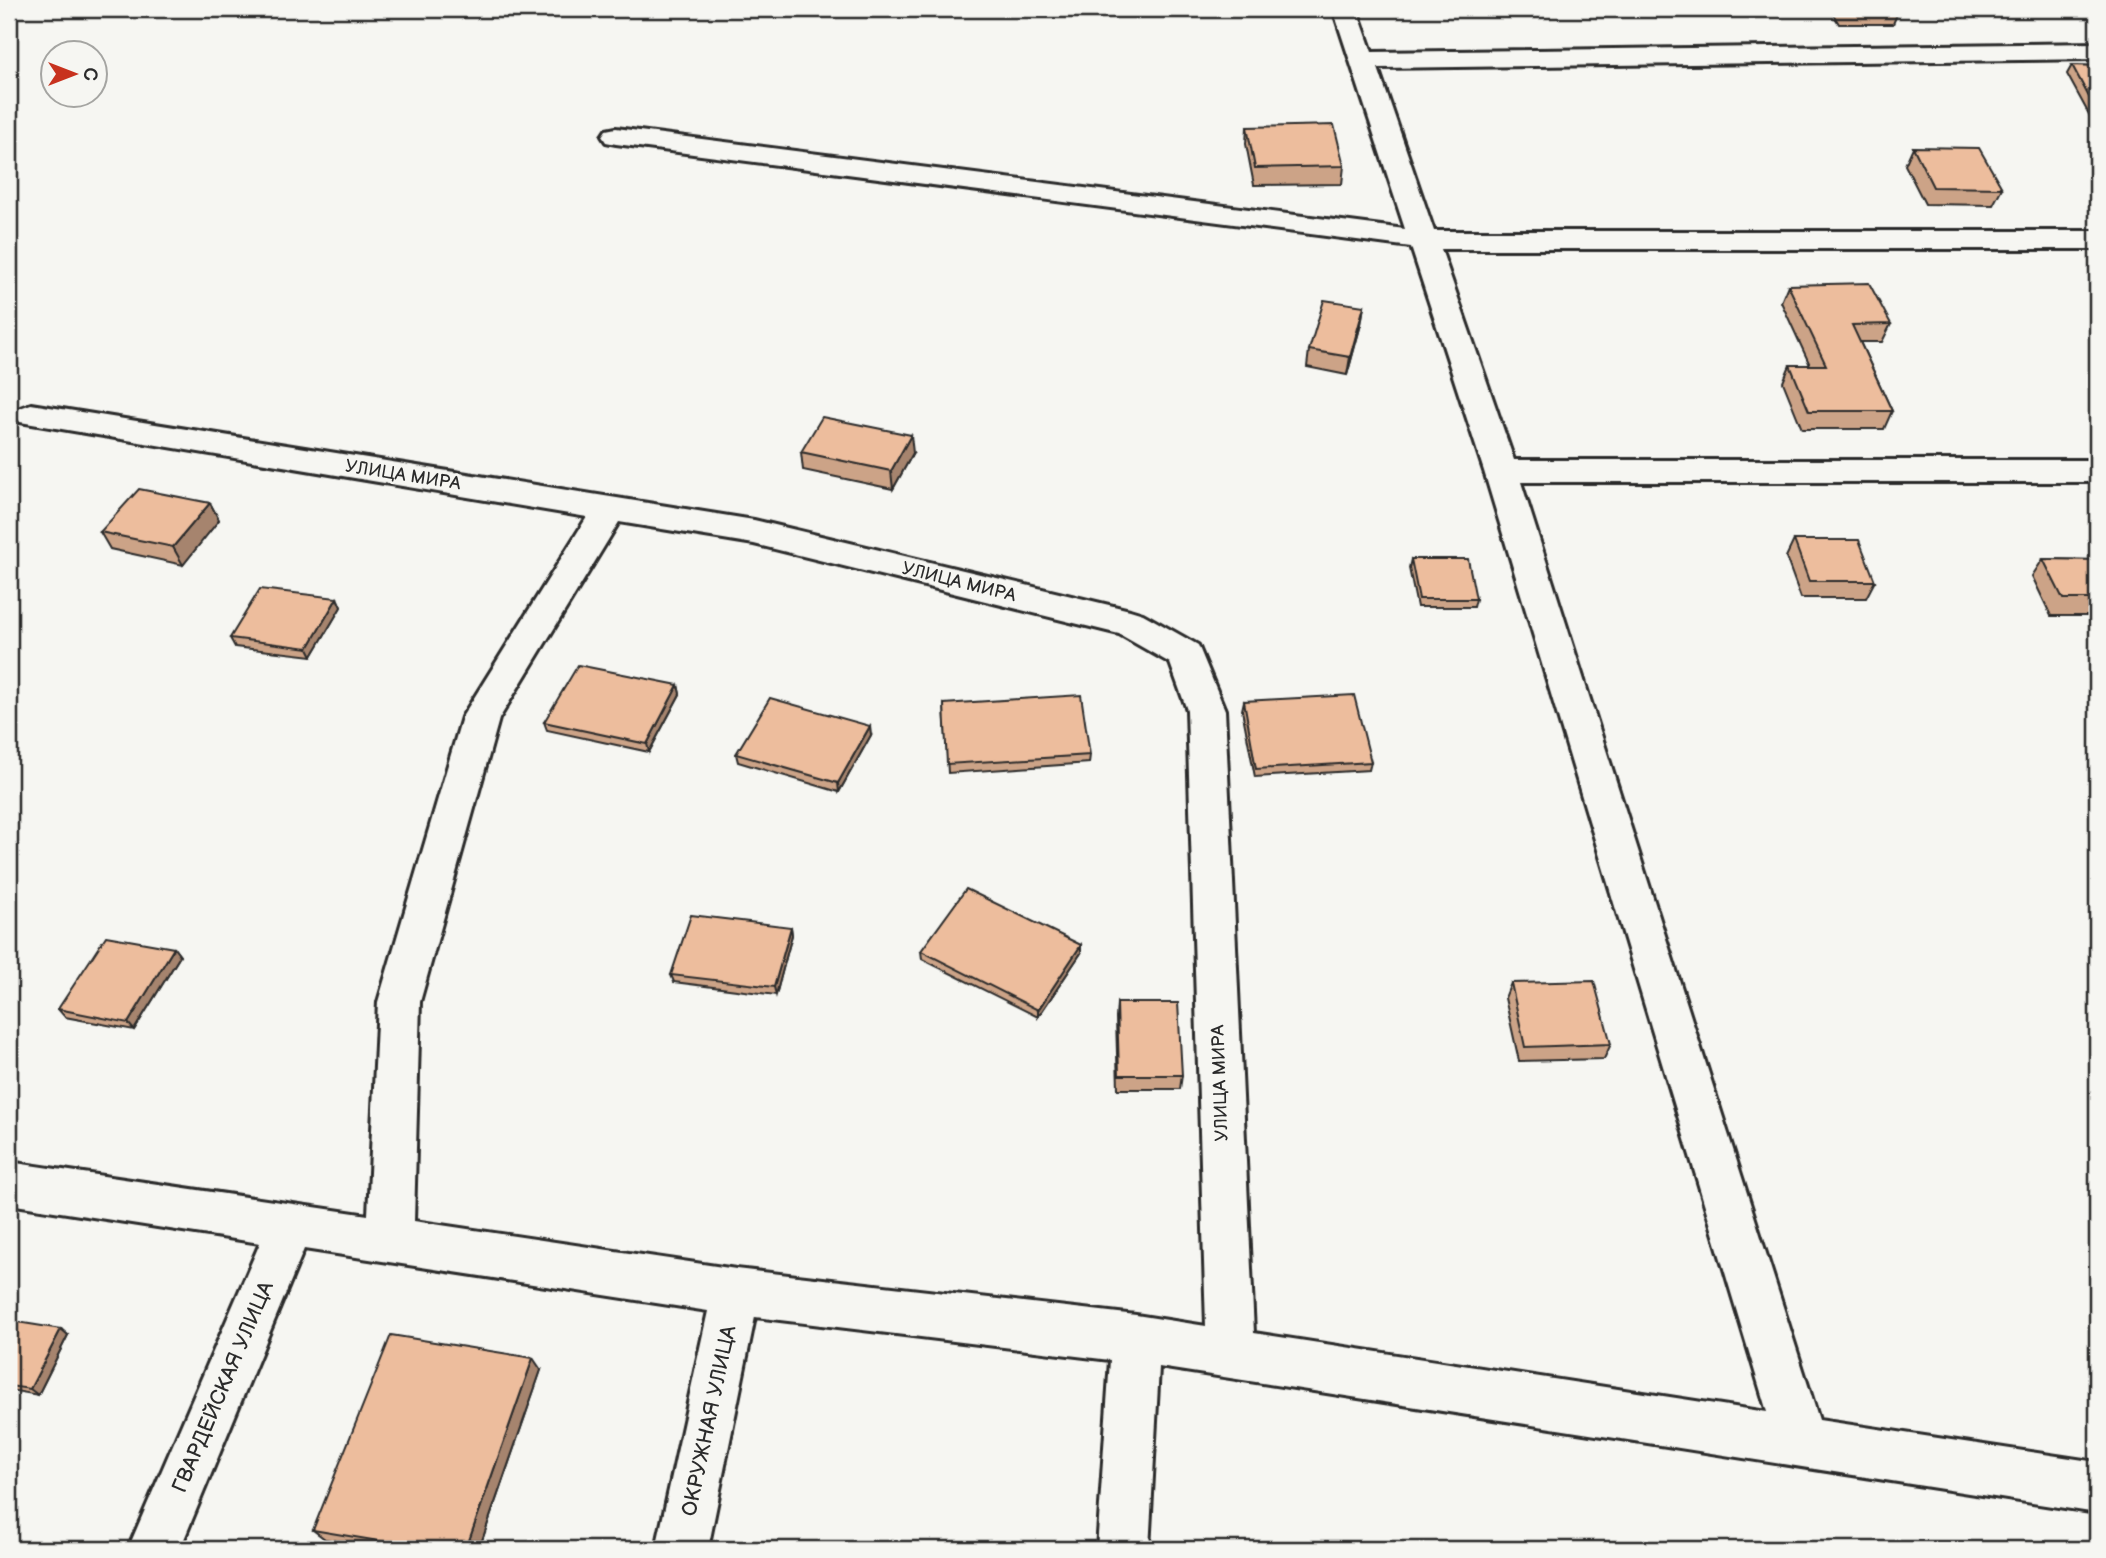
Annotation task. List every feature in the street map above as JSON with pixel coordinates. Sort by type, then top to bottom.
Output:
[{"type":"street","points":[[1345,9],[1502,471],[1801,1441]]},
{"type":"street","points":[[1362,60],[2097,51]]},
{"type":"street","points":[[616,136],[1422,240],[2097,240]]},
{"type":"street","name":"УЛИЦА МИРА","points":[[32,415],[754,532],[1130,623],[1185,655],[1206,710],[1231,1354]]},
{"type":"street","points":[[1502,471],[2097,471]]},
{"type":"street","points":[[390,1240],[399,1002],[481,718],[610,508]]},
{"type":"street","points":[[9,1184],[736,1292],[1136,1339],[2097,1489]]},
{"type":"street","name":"ГВАРДЕЙСКАЯ УЛИЦА","points":[[154,1549],[291,1225]]},
{"type":"street","name":"ОКРУЖНАЯ УЛИЦА","points":[[682,1549],[736,1292]]},
{"type":"street","points":[[1123,1549],[1136,1339]]},
{"type":"building","points":[[1842,9],[1896,9],[1898,12],[1844,12]]},
{"type":"building","points":[[2072,65],[2097,66],[2097,112]]},
{"type":"building","points":[[1334,125],[1344,166],[1255,168],[1247,127]]},
{"type":"building","points":[[1913,147],[1979,148],[2002,188],[1933,187]]},
{"type":"building","points":[[1869,283],[1891,324],[1852,325],[1892,411],[1809,411],[1790,365],[1826,365],[1788,285]]},
{"type":"building","points":[[1324,300],[1364,306],[1350,357],[1309,350]]},
{"type":"building","points":[[822,417],[911,435],[891,471],[801,452]]},
{"type":"building","points":[[139,489],[210,503],[173,547],[100,532]]},
{"type":"building","points":[[1794,540],[1859,540],[1875,581],[1809,581]]},
{"type":"building","points":[[1411,559],[1468,559],[1476,599],[1419,599]]},
{"type":"building","points":[[2043,559],[2097,560],[2097,599],[2063,599]]},
{"type":"building","points":[[260,589],[337,598],[308,648],[230,638]]},
{"type":"building","points":[[578,665],[678,685],[647,744],[544,722]]},
{"type":"building","points":[[1081,695],[1090,755],[947,764],[944,704]]},
{"type":"building","points":[[1354,695],[1371,762],[1256,769],[1244,701]]},
{"type":"building","points":[[770,698],[870,726],[838,783],[736,754]]},
{"type":"building","points":[[966,889],[1081,945],[1038,1010],[921,951]]},
{"type":"building","points":[[691,915],[791,927],[774,987],[671,975]]},
{"type":"building","points":[[106,936],[174,948],[128,1023],[58,1009]]},
{"type":"building","points":[[1594,981],[1611,1044],[1525,1047],[1511,983]]},
{"type":"building","points":[[1117,1003],[1178,1003],[1182,1075],[1119,1075]]},
{"type":"building","points":[[17,1322],[61,1329],[30,1389],[9,1386],[9,1338]]},
{"type":"building","points":[[391,1335],[533,1358],[466,1549],[426,1549],[313,1530]]}]
